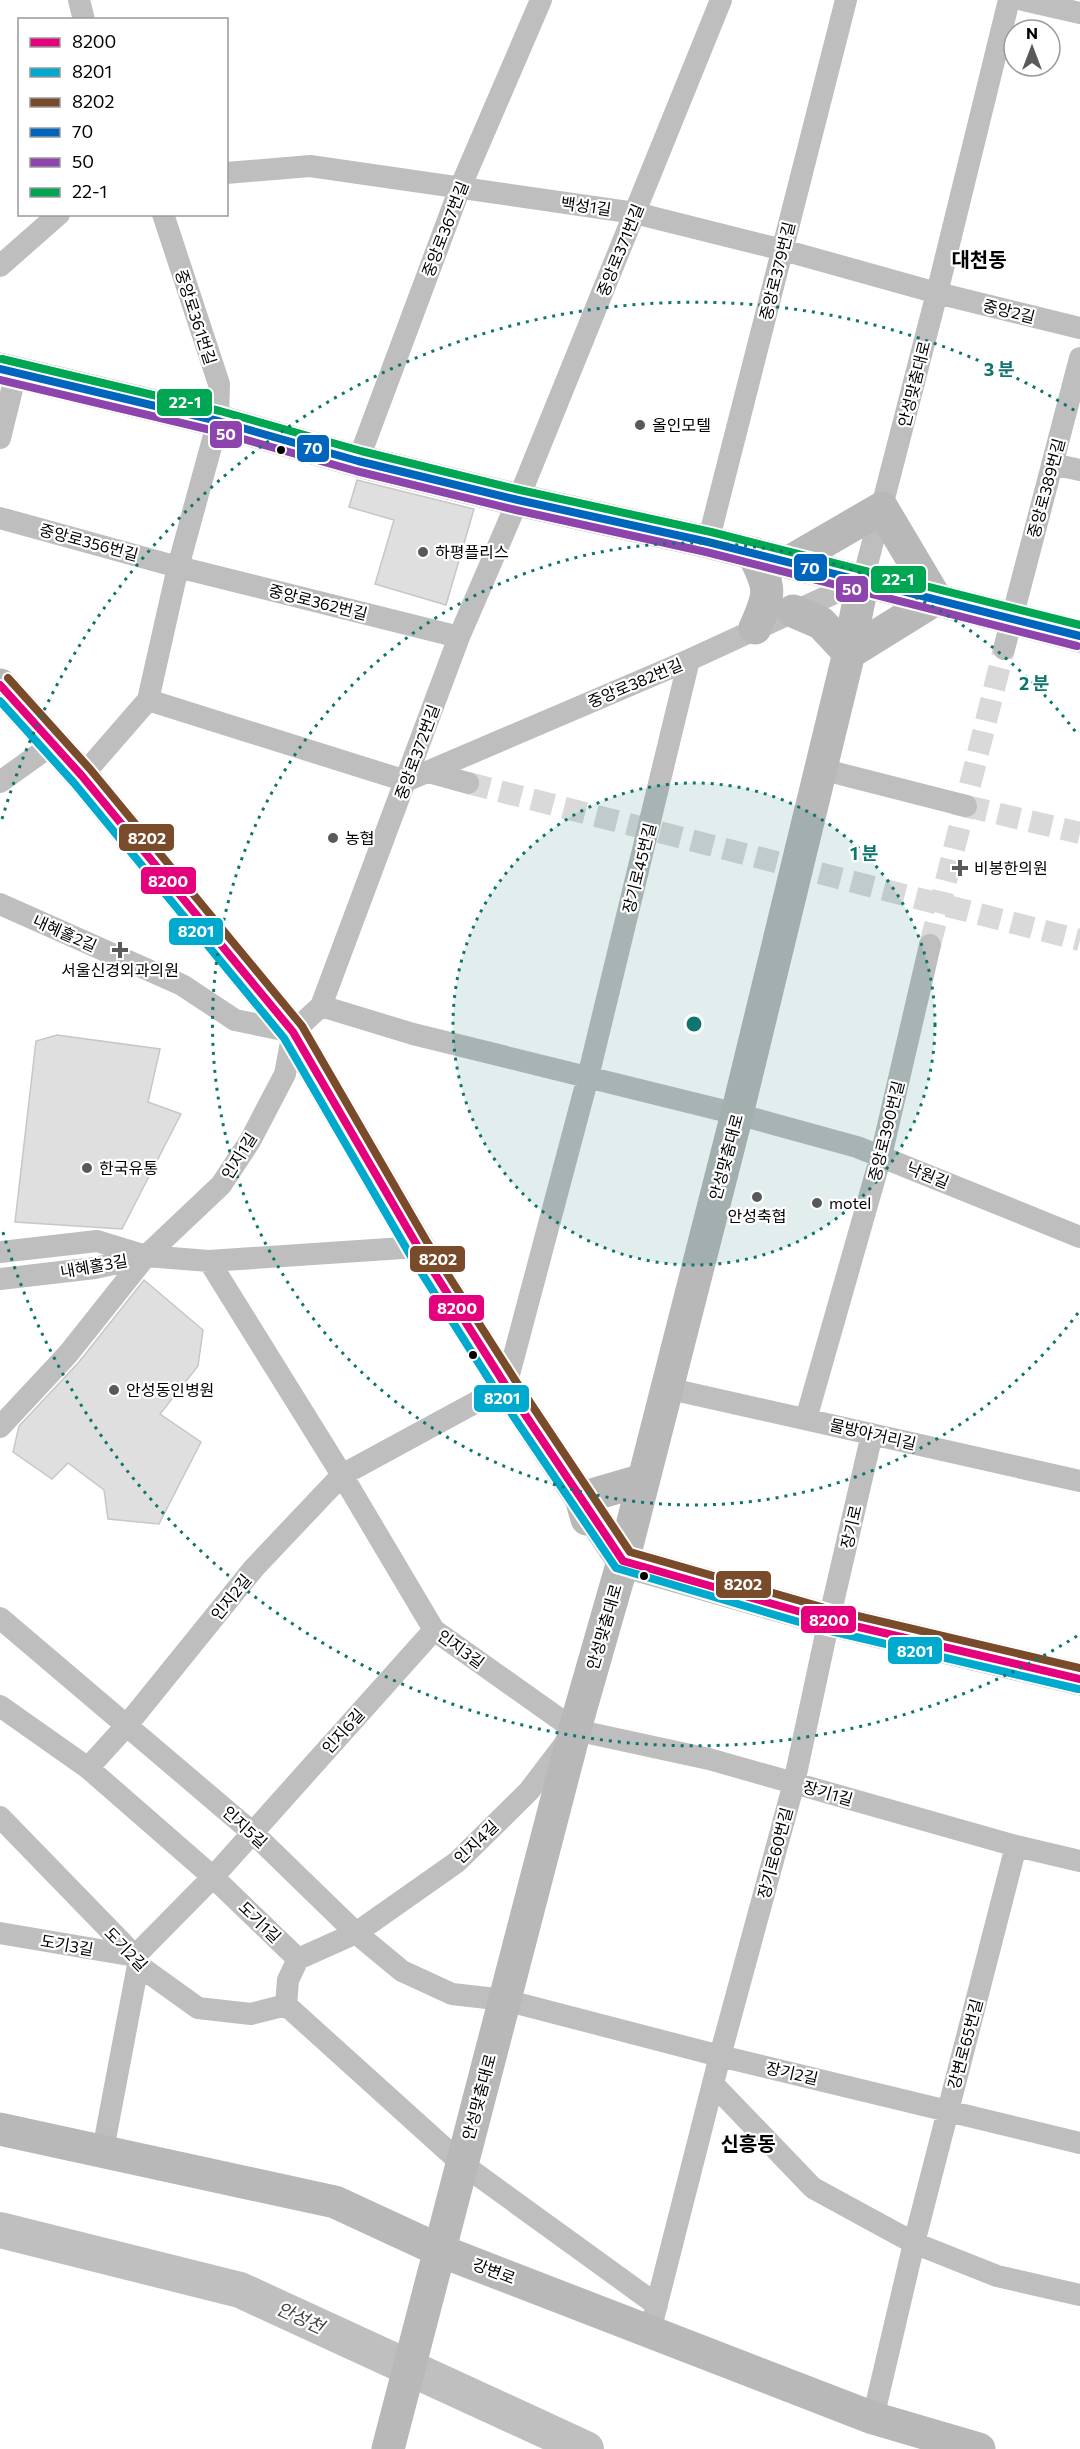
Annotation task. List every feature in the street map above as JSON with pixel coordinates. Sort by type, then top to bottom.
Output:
[{"type":"main road","points":[[8,371],[219,422],[518,500],[708,542],[936,599],[1008,634],[1080,636]]},
{"type":"main road","points":[[789,562],[882,508],[936,599]]},
{"type":"main road","points":[[753,553],[766,579],[768,595],[755,628]]},
{"type":"main road","name":"안성맞춤대로","points":[[388,2449],[575,1730],[623,1561],[737,1113],[849,653],[863,580]]},
{"type":"main road","points":[[793,611],[821,623],[849,653],[936,599]]},
{"type":"main road","points":[[0,685],[82,776],[293,1032],[418,1247],[506,1386],[623,1561],[829,1620],[1080,1679]]},
{"type":"main road","points":[[581,1498],[643,1480]]},
{"type":"main road","points":[[581,1498],[610,1608],[672,1575]]},
{"type":"main road","name":"강변로","points":[[0,2129],[335,2202],[439,2257],[653,2318],[873,2418],[979,2449]]},
{"type":"street","points":[[79,0],[84,18]]},
{"type":"street","name":"중앙로367번길","points":[[358,460],[460,188],[541,0]]},
{"type":"street","name":"중앙로371번길","points":[[518,500],[721,0]]},
{"type":"street","name":"중앙로379번길","points":[[708,542],[846,0]]},
{"type":"street","name":"안성맞춤대로","points":[[863,580],[1009,0]]},
{"type":"street","points":[[1023,0],[1080,13]]},
{"type":"street","name":"백성1길","points":[[228,173],[309,166],[635,213],[783,250],[937,293]]},
{"type":"street","points":[[0,266],[58,216]]},
{"type":"street","name":"중앙로361번길","points":[[165,216],[219,384],[219,422]]},
{"type":"street","name":"중앙2길","points":[[937,293],[1080,328]]},
{"type":"street","name":"중앙로389번길","points":[[1008,634],[1080,358]]},
{"type":"street","points":[[0,438],[8,371]]},
{"type":"street","points":[[82,776],[148,700],[177,567],[219,422]]},
{"type":"street","points":[[1052,464],[1080,470]]},
{"type":"street","name":"중앙로372번길","points":[[293,1032],[321,1006],[459,638],[518,500]]},
{"type":"street","name":"중앙로356번길","points":[[0,518],[177,567]]},
{"type":"street","name":"중앙로362번길","points":[[177,567],[459,638]]},
{"type":"street","name":"중앙로382번길","points":[[406,781],[689,660],[863,580]]},
{"type":"street","name":"장기로45번길","points":[[506,1386],[588,1077],[689,660]]},
{"type":"street","points":[[148,700],[406,781]]},
{"type":"street","points":[[0,782],[53,744]]},
{"type":"street","points":[[821,769],[966,806]]},
{"type":"street","points":[[428,772],[468,783]]},
{"type":"street","name":"내혜홀2길","points":[[0,904],[182,985],[235,1020],[293,1032]]},
{"type":"street","name":"중앙로390번길","points":[[806,1419],[881,1156],[930,945]]},
{"type":"street","points":[[321,1006],[413,1034],[737,1113]]},
{"type":"street","name":"인지1길","points":[[0,1427],[68,1354],[146,1256],[221,1185],[250,1141],[285,1074],[293,1032]]},
{"type":"street","name":"낙원길","points":[[737,1113],[857,1147],[1080,1238]]},
{"type":"street","name":"내혜홀3길","points":[[0,1252],[97,1241],[146,1256]]},
{"type":"street","points":[[146,1256],[209,1261],[418,1247]]},
{"type":"street","name":"내혜홀3길","points":[[0,1279],[95,1268],[146,1256]]},
{"type":"street","points":[[209,1261],[342,1475]]},
{"type":"street","name":"인지2길","points":[[88,1768],[128,1725],[254,1568],[342,1475],[506,1386]]},
{"type":"street","name":"물방아거리길","points":[[666,1388],[1080,1481]]},
{"type":"street","name":"장기로","points":[[829,1620],[872,1434]]},
{"type":"street","name":"인지3길","points":[[342,1475],[434,1630],[575,1730]]},
{"type":"street","name":"인지5길","points":[[0,1618],[253,1833],[356,1933],[402,1971],[453,1994],[505,2000]]},
{"type":"street","name":"장기로60번길","points":[[653,2318],[720,2056],[794,1783],[829,1620]]},
{"type":"street","name":"인지6길","points":[[136,1961],[434,1630]]},
{"type":"street","name":"도기1길","points":[[0,1706],[88,1768],[213,1877],[298,1959]]},
{"type":"street","name":"장기1길","points":[[575,1730],[709,1759],[1016,1846],[1080,1861]]},
{"type":"street","name":"인지4길","points":[[298,1959],[356,1933],[457,1862],[529,1791],[575,1730]]},
{"type":"street","name":"도기2길","points":[[0,1817],[136,1961],[198,2008],[251,2014],[286,2005]]},
{"type":"street","name":"강변로65번길","points":[[873,2418],[914,2243],[1016,1846]]},
{"type":"street","name":"도기3길","points":[[0,1933],[136,1961]]},
{"type":"street","points":[[298,1959],[288,1980],[286,2005],[461,2163],[653,2318]]},
{"type":"street","points":[[103,2150],[136,1961]]},
{"type":"street","name":"장기2길","points":[[505,2000],[720,2056],[1080,2143]]},
{"type":"street","points":[[713,2084],[813,2188],[914,2243],[997,2276],[1080,2295]]},
{"type":"building","name":"하평플리스","points":[[357,480],[474,509],[446,605],[375,584],[394,520],[349,507]]},
{"type":"building","name":"한국유통","points":[[57,1035],[160,1049],[148,1102],[181,1114],[122,1229],[15,1222],[36,1041]]},
{"type":"building","name":"안성동인병원","points":[[144,1280],[203,1330],[198,1366],[160,1414],[201,1442],[159,1524],[108,1519],[104,1490],[68,1463],[52,1479],[13,1452],[19,1426],[79,1362]]},
{"type":"waterway","name":"안성천","points":[[0,2230],[240,2290],[586,2449]]},
{"type":"tunnel","points":[[930,945],[1004,649]]},
{"type":"tunnel","points":[[468,783],[1080,940]]},
{"type":"tunnel","points":[[966,806],[1080,833]]},
{"type":"transit line","name":"22-1","points":[[2,359],[220,411],[361,451],[520,490],[711,532],[1080,625]]},
{"type":"transit line","name":"70","points":[[0,369],[218,421],[358,461],[518,500],[708,542],[1080,636]]},
{"type":"transit line","name":"50","points":[[0,380],[215,431],[356,471],[516,510],[706,552],[1077,646]]},
{"type":"transit line","name":"8202","points":[[8,678],[90,769],[302,1026],[427,1242],[515,1380],[630,1552],[832,1610],[1080,1668]]},
{"type":"transit line","name":"8200","points":[[0,685],[82,776],[293,1032],[418,1247],[506,1386],[623,1561],[829,1620],[1080,1679]]},
{"type":"transit line","name":"8201","points":[[0,701],[74,783],[284,1038],[409,1253],[497,1392],[616,1568],[826,1630],[1078,1689]]},
{"type":"place","name":"올인모텔","points":[[640,425]]},
{"type":"place","name":"하평플리스","points":[[423,552]]},
{"type":"place","name":"농협","points":[[333,838]]},
{"type":"place","name":"비봉한의원","points":[[960,868]]},
{"type":"place","name":"서울신경외과의원","points":[[120,950]]},
{"type":"place","name":"한국유통","points":[[87,1168]]},
{"type":"place","name":"안성축협","points":[[757,1197]]},
{"type":"place","name":"motel","points":[[817,1203]]},
{"type":"place","name":"안성동인병원","points":[[114,1390]]},
{"type":"district","name":"대천동","points":[[979,260]]},
{"type":"district","name":"신흥동","points":[[748,2144]]}]
